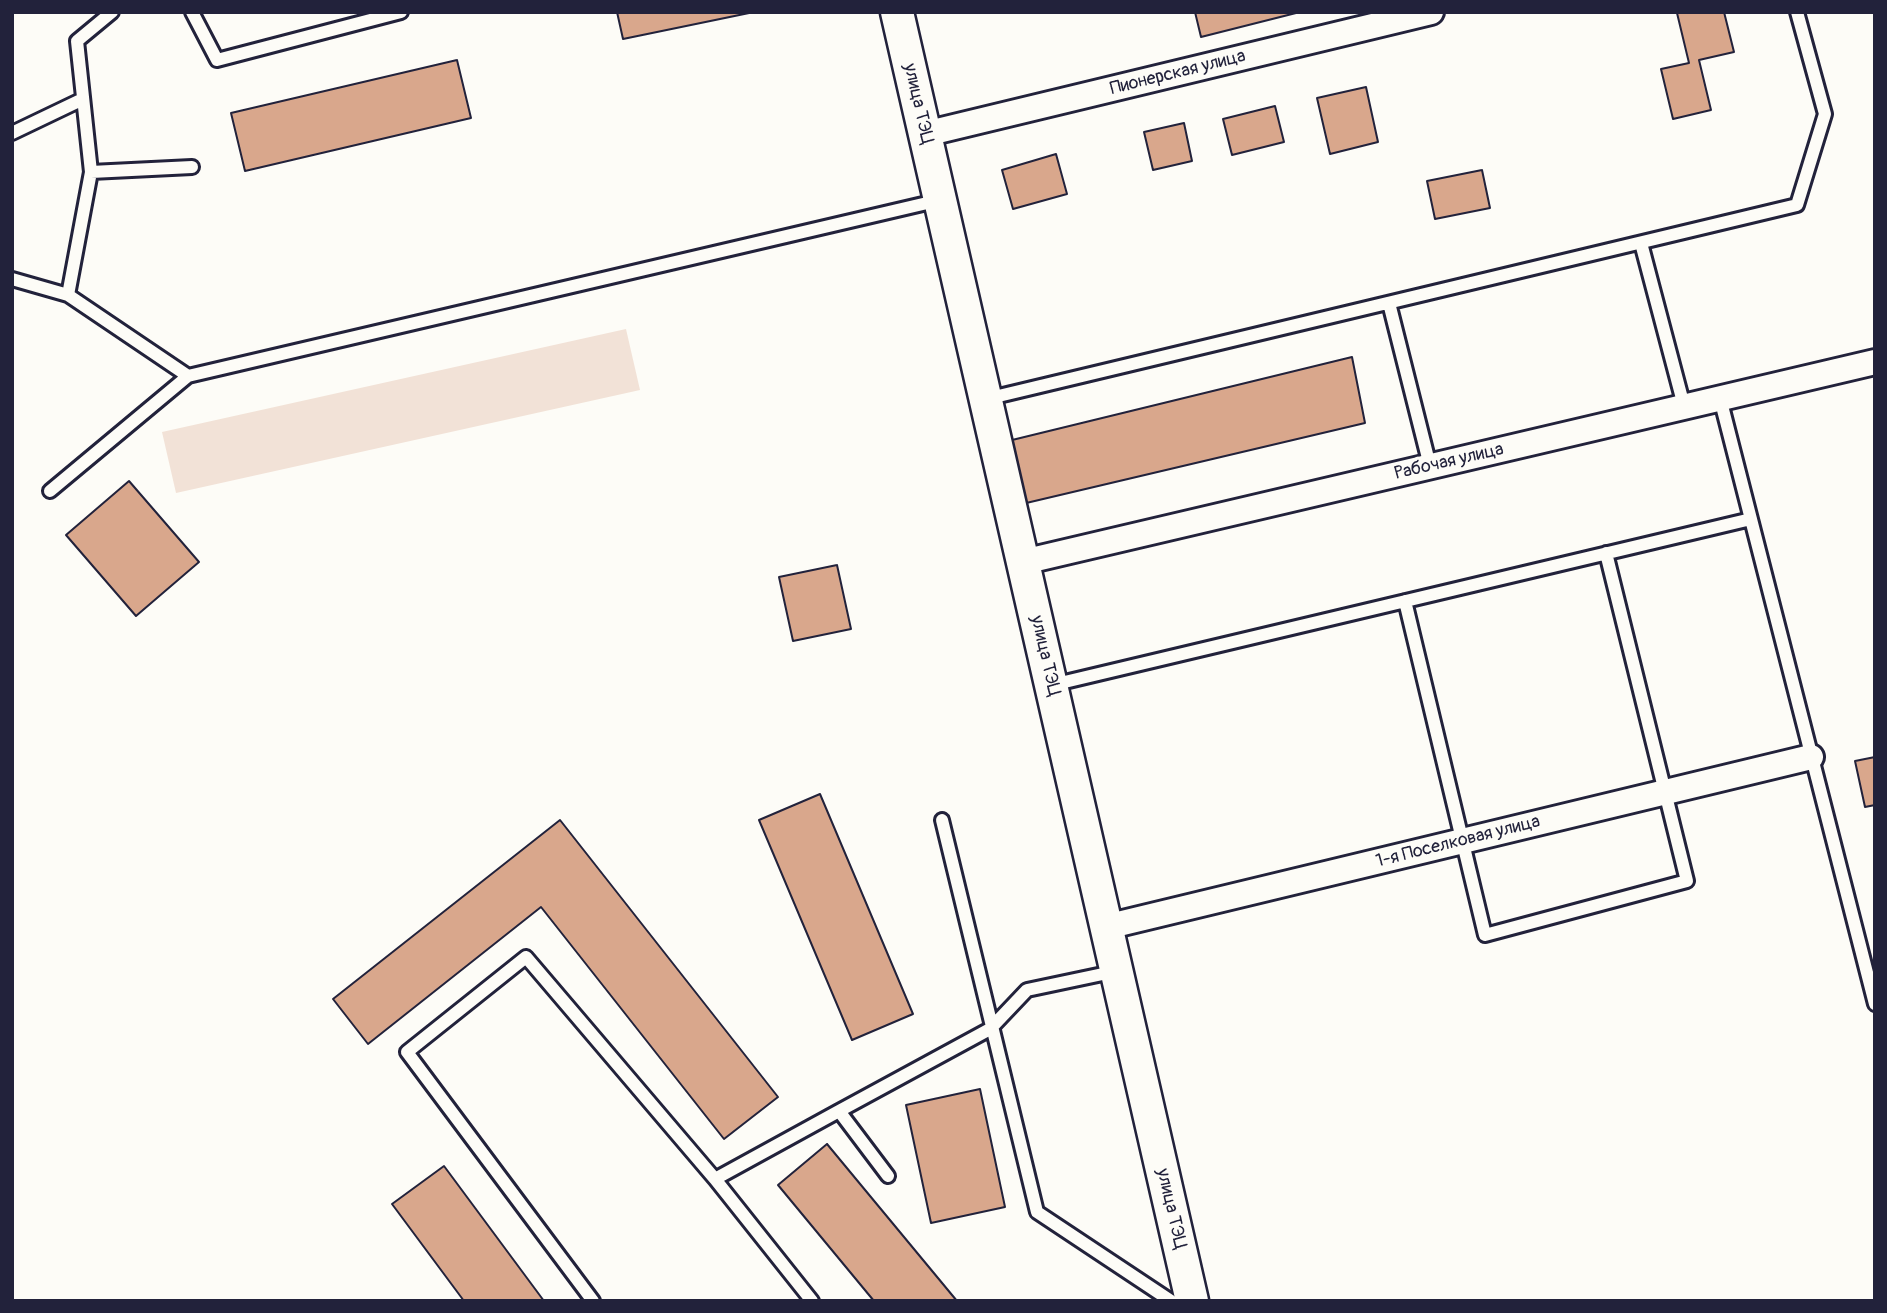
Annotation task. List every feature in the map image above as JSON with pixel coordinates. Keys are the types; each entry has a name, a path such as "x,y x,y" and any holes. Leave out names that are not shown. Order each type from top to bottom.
{"street":[{"name":"улица ТЭЦ","path":"897,12 1192,1301"},
{"name":"Пионерская улица","path":"925,134 1400,16 1431,12"},
{"name":"Рабочая улица","path":"1023,562 1875,362"},
{"name":"1-я Поселковая улица","path":"1106,927 1811,757"}],"lane":[{"path":"68,295 91,172 78,41 111,12"},
{"path":"192,12 217,60 401,12"},
{"path":"986,399 1797,205 1825,114 1797,12"},
{"path":"12,133 83,99"},
{"path":"91,172 192,167"},
{"path":"50,491 188,376 940,200"},
{"path":"1641,243 1684,407"},
{"path":"12,279 68,295 188,376"},
{"path":"1389,303 1430,466"},
{"path":"1720,398 1875,1004"},
{"path":"1051,685 1751,519"},
{"path":"1405,601 1485,935 1687,881 1606,553"},
{"path":"942,820 990,1030 1037,1212 1171,1301"},
{"path":"593,1301 407,1052 526,957 715,1179 812,1301"},
{"path":"715,1179 990,1030 1027,990 1117,971"},
{"path":"839,1111 888,1176"}],"shaded area":[{"path":"626,329 640,390 176,493 162,432"}],"building":[{"path":"617,12 754,12 623,39"},
{"path":"1195,12 1300,12 1201,37"},
{"path":"1724,12 1734,52 1699,60 1711,110 1673,119 1661,69 1689,63 1677,13"},
{"path":"457,60 471,118 245,171 231,113"},
{"path":"1366,87 1378,142 1330,154 1317,98"},
{"path":"1275,106 1284,142 1232,155 1223,119"},
{"path":"1184,123 1192,161 1153,170 1144,132"},
{"path":"1056,154 1067,194 1013,209 1002,170"},
{"path":"1482,170 1490,208 1435,219 1427,181"},
{"path":"1352,357 1365,423 1022,504 1008,441"},
{"path":"129,481 199,562 136,616 66,535"},
{"path":"837,565 851,629 793,641 779,577"},
{"path":"1875,757 1875,805 1865,807 1855,761"},
{"path":"820,794 913,1014 852,1040 759,820"},
{"path":"560,820 778,1097 724,1139 541,907 368,1044 333,999"},
{"path":"980,1089 1005,1207 931,1223 906,1105"},
{"path":"827,1144 957,1301 874,1301 778,1185"},
{"path":"444,1166 544,1301 464,1301 392,1204"}]}
